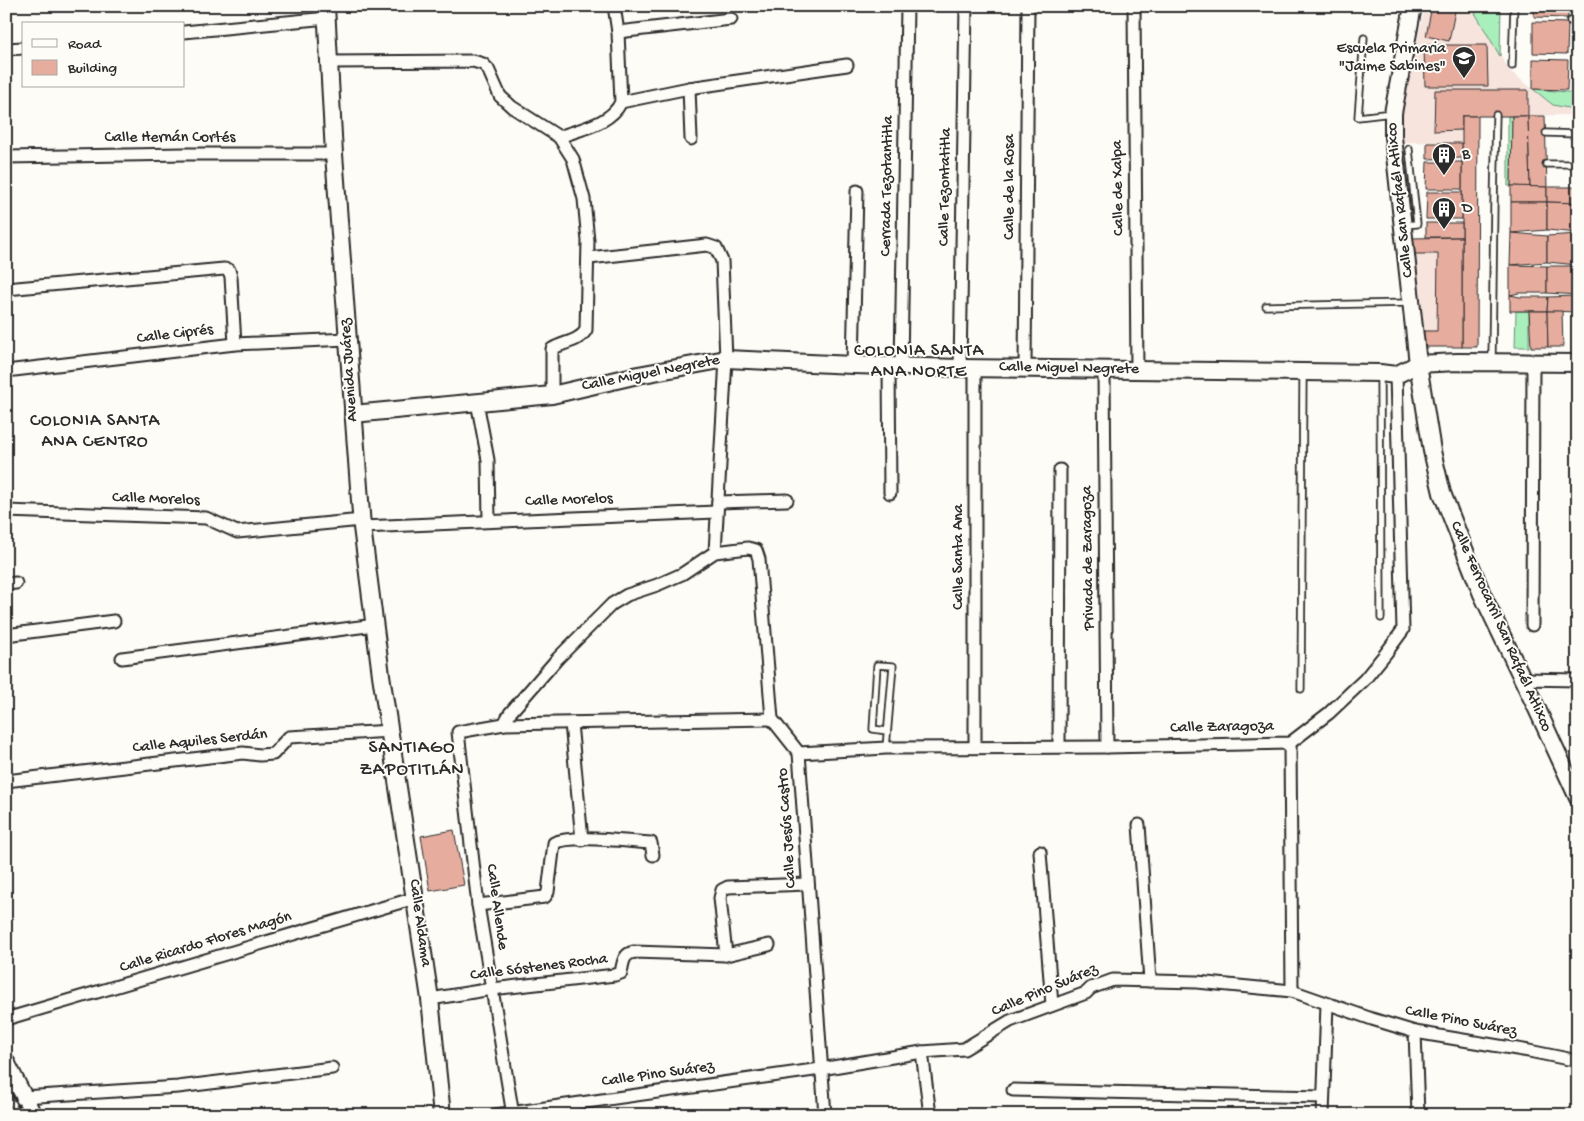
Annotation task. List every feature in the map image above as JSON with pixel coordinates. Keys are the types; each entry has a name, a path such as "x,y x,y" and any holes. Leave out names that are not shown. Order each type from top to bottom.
{"street":[{"path":"560,137 608,118 617,110 621,102 618,32 614,6"},
{"name":"Cerrada Tezotantitla","path":"890,493 907,6"},
{"name":"Calle Tezontatitla","path":"966,6 967,368"},
{"name":"Calle de la Rosa","path":"1025,369 1028,6"},
{"name":"Calle de Xalpa","path":"1134,6 1137,370"},
{"name":"Calle San Rafaél Atlixco","path":"1413,6 1393,113 1393,137 1418,364"},
{"path":"185,32 326,12"},
{"name":"Avenida Juárez","path":"326,12 334,154 362,524 391,731"},
{"path":"618,32 731,19"},
{"path":"6,49 22,48"},
{"path":"329,62 473,61 488,68 500,96 512,107 560,137 572,159 584,199 588,258 586,330 583,335 576,339 552,349 552,395"},
{"path":"621,102 689,88 847,65"},
{"path":"689,88 691,139"},
{"name":"Calle Hernán Cortés","path":"6,157 334,154"},
{"path":"853,365 857,191"},
{"path":"588,258 707,245 716,248 722,261 726,359 715,552"},
{"path":"6,289 229,270 235,344"},
{"name":"Calle Ciprés","path":"6,371 235,344 348,339"},
{"name":"Calle Miguel Negrete","path":"353,414 552,395 638,374 726,359 967,368 1388,374 1418,364 1492,362 1533,364 1578,363"},
{"name":"Calle Ferrocarril San Rafaél Atlixco","path":"1418,364 1432,452 1442,493 1482,594 1574,781 1578,798"},
{"path":"1532,626 1533,364"},
{"name":"Calle Santa Ana","path":"967,368 975,747"},
{"name":"Privada de Zaragoza","path":"1104,370 1107,747"},
{"name":"Calle Zaragoza","path":"799,753 886,748 1107,747 1290,743 1329,713 1364,679 1386,654 1403,630 1388,374"},
{"path":"476,402 488,460 490,521"},
{"path":"1059,746 1060,470"},
{"name":"Calle Morelos","path":"6,511 206,518 237,532 362,524 490,521 717,507 788,500"},
{"path":"748,548 756,550 759,559 772,719 504,724 510,713 558,658 612,604 627,595 682,574 715,552 748,548"},
{"path":"6,635 114,621"},
{"path":"122,658 375,625"},
{"path":"1523,679 1578,680"},
{"name":"Calle Jesús Castro","path":"772,719 799,753 825,1115"},
{"path":"571,723 582,840"},
{"name":"Calle Allende","path":"504,724 458,732 478,905 513,1114"},
{"name":"Calle Aquiles Serdán","path":"6,781 243,753 260,756 273,754 289,736 391,731"},
{"name":"Calle Aldama","path":"391,731 430,999 442,1115"},
{"path":"1290,743 1292,991"},
{"path":"1139,825 1150,981"},
{"path":"478,905 545,897 548,892 554,843 559,841 651,843 653,855"},
{"path":"1040,852 1052,1005"},
{"path":"769,945 726,955 720,898 722,890 728,888 808,884"},
{"name":"Calle Ricardo Flores Magón","path":"6,1019 415,898"},
{"name":"Calle Sóstenes Rocha","path":"430,999 492,989 616,975 621,973 625,957 628,953 634,952 726,955"},
{"name":"Calle Pino Suárez","path":"495,1115 513,1114 821,1069 922,1052 964,1049 1010,1021 1086,993 1091,988 1113,980 1197,982 1292,991 1372,1020 1414,1032 1578,1061"},
{"path":"1323,1115 1327,1004"},
{"path":"1414,1032 1418,1115"},
{"path":"922,1052 930,1115"},
{"path":"6,1062 33,1115"},
{"path":"23,1096 178,1087 332,1068"},
{"path":"1013,1090 1323,1097"}],"lane":[{"path":"1512,66 1514,6"},
{"path":"1570,21 1578,21"},
{"path":"1364,38 1358,117 1393,113"},
{"path":"1492,362 1496,116"},
{"path":"1546,133 1578,134"},
{"path":"1403,225 1417,224 1409,149"},
{"path":"1546,164 1578,164"},
{"path":"1266,306 1412,303"},
{"path":"1301,689 1303,372"},
{"path":"1381,618 1388,374"},
{"path":"886,748 894,666 877,665 872,729 887,730"}],"shaded area":[{"name":"Escuela Primaria \"Jaime Sabines\"","path":"1425,6 1471,6 1510,71 1553,105 1578,111 1578,115 1462,116 1462,143 1404,142 1401,115"},
{"path":"1462,237 1462,347 1424,347 1413,238"}],"green space":[{"path":"1471,6 1501,6 1500,56"},
{"path":"1533,89 1578,93 1578,110 1553,105"},
{"path":"1508,116 1512,116 1511,186 1508,186"},
{"path":"1516,311 1529,311 1529,347 1515,347"}],"building":[{"path":"1432,6 1456,6 1449,41 1426,36"},
{"path":"1534,6 1568,6 1568,18 1534,17"},
{"path":"1533,22 1568,23 1567,54 1533,53"},
{"path":"1572,38 1578,38 1578,54 1572,53"},
{"path":"1424,45 1487,45 1488,86 1425,86"},
{"path":"1533,59 1568,60 1567,90 1533,89"},
{"path":"1573,60 1578,60 1578,90 1572,90"},
{"path":"1435,90 1528,90 1528,116 1462,116 1462,130 1434,131"},
{"path":"1462,116 1478,116 1477,347 1462,347"},
{"path":"1512,116 1528,116 1530,187 1511,186"},
{"path":"1528,116 1545,116 1547,187 1530,187"},
{"path":"1427,143 1462,143 1462,158 1427,159"},
{"name":"B","path":"1427,162 1462,162 1462,189 1426,189"},
{"path":"1511,186 1547,187 1547,202 1511,202"},
{"path":"1547,187 1578,187 1578,203 1547,202"},
{"path":"1427,192 1462,192 1462,219 1426,219"},
{"path":"1511,202 1547,202 1547,230 1511,233"},
{"path":"1547,202 1578,203 1578,233 1547,230"},
{"name":"D","path":"1426,223 1462,223 1462,237 1426,237"},
{"path":"1511,233 1547,236 1547,262 1510,265"},
{"path":"1578,234 1578,265 1547,262 1547,236"},
{"path":"1462,237 1462,347 1424,347 1422,331 1437,331 1438,254 1414,254 1413,238"},
{"path":"1510,265 1547,266 1547,293 1519,293 1510,295"},
{"path":"1547,266 1578,266 1578,295 1547,293"},
{"path":"1510,295 1548,297 1547,311 1510,311"},
{"path":"1578,296 1578,312 1547,311 1548,297"},
{"path":"1529,311 1547,311 1548,347 1531,347"},
{"path":"1547,311 1562,311 1563,347 1548,347"},
{"path":"454,830 464,885 430,891 421,836"}],"railway":[{"path":"6,1083 23,1115"},
{"path":"6,1102 13,1115"}],"place":[{"name":"Escuela Primaria \"Jaime Sabines\"","path":"1464,79"},
{"name":"B","path":"1444,176"},
{"name":"D","path":"1444,230"}],"district":[{"name":"COLONIA SANTA ANA NORTE","path":"919,361"},
{"name":"COLONIA SANTA ANA CENTRO","path":"95,431"},
{"name":"SANTIAGO ZAPOTITLÁN","path":"412,759"}]}
